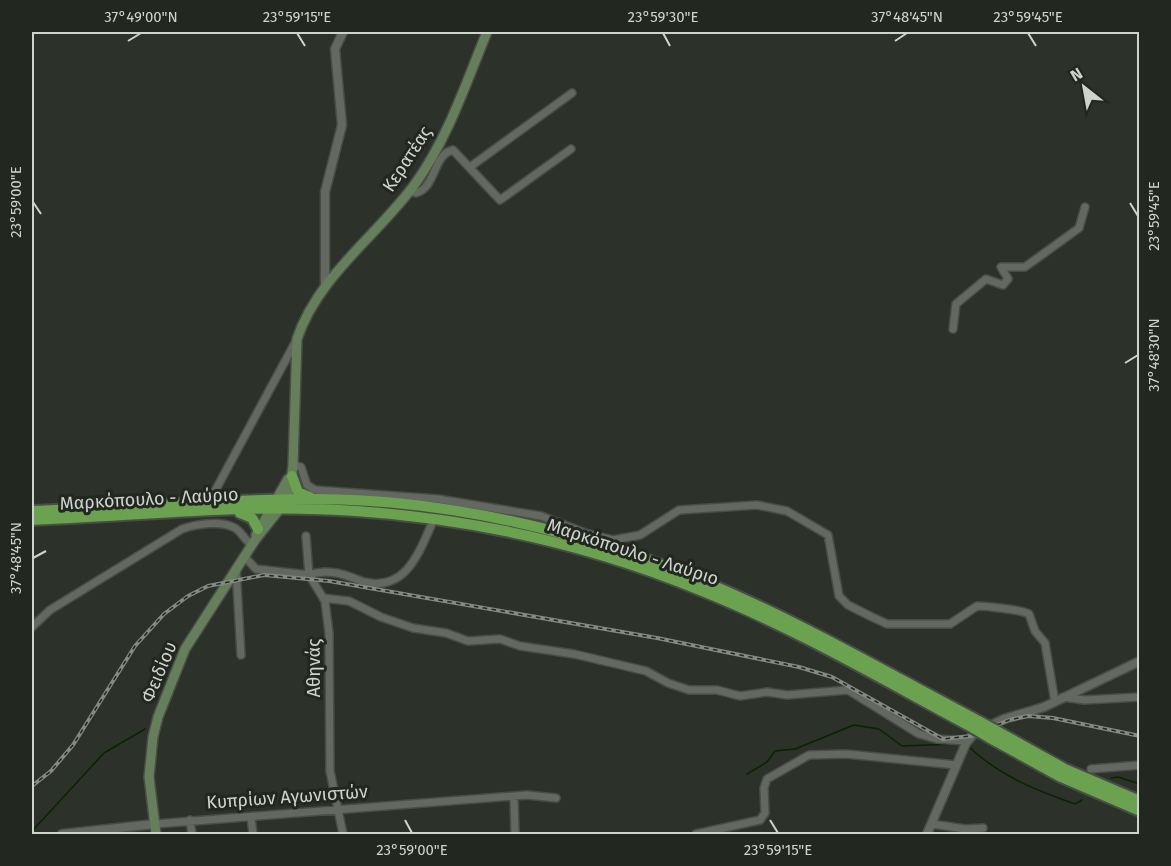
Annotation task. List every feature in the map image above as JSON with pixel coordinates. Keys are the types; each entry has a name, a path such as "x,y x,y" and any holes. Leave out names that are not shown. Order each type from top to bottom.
{"highway":[{"path":"293,471 295,488 301,494 319,499"},
{"name":"Μαρκόπουλο - Λαύριο","path":"32,520 231,511 319,499 469,514 540,528 608,547 745,599 970,730"},
{"name":"Μαρκόπουλο - Λαύριο","path":"32,511 277,505 434,519 568,545 700,590 828,650 970,730 991,731 1065,768 1140,801"},
{"path":"231,511 248,515 255,538"},
{"name":"Μαρκόπουλο - Λαύριο","path":"991,731 1061,777 1140,811"}],"main road":[{"name":"Κερατέας","path":"297,339 310,308 325,286 409,191 441,138 487,32"},
{"path":"255,538 277,505 293,471 297,339"},
{"name":"Φειδίου","path":"155,829 149,777 153,737 158,717 185,649 255,538"}],"street":[{"path":"325,286 325,192 342,126 334,60 335,50 343,32"},
{"path":"470,167 572,93"},
{"path":"409,191 416,193 423,190 444,155 450,150 456,151 500,200 571,149"},
{"path":"953,329 956,304 986,279 1004,285 1008,279 1001,267 1025,267 1078,228 1085,207"},
{"path":"215,491 297,339"},
{"path":"293,471 301,467 307,485 315,489 438,499 542,516 585,533 613,540 640,535 673,512 686,508 747,504 778,508 828,536 839,596 848,605 887,624 950,624 977,606 1017,610 1029,614 1035,631 1045,643 1059,700"},
{"path":"244,556 256,569 309,575 326,572 371,582 395,579 419,556 434,519"},
{"path":"32,627 60,604 182,529 194,525 230,526 237,529 245,541 255,538"},
{"path":"306,536 309,575"},
{"path":"236,568 240,655"},
{"name":"Αθηνάς","path":"309,575 323,598 329,633 330,771 343,834"},
{"path":"323,598 349,601 396,623 446,633 468,641 500,639 520,646 574,654 646,671 668,683 689,690 717,690 740,696 767,692 787,695 848,690 919,734 937,739 970,730"},
{"path":"991,731 1140,661"},
{"path":"1059,700 1140,697"},
{"path":"927,834 970,730"},
{"path":"696,834 762,819 765,813 764,788 767,779 808,755 846,754 956,765"},
{"path":"1091,769 1140,765"},
{"name":"Κυπρίων Αγωνιστών","path":"62,834 155,829 190,820 527,795 556,798"},
{"path":"514,797 515,834"},
{"path":"251,817 253,834"},
{"path":"190,820 192,834"},
{"path":"932,824 965,829 983,828"}],"waterway":[{"path":"747,774 767,762 775,751 795,749 854,725 879,729 902,746 957,744"},
{"path":"34,829 104,753 145,729"},
{"path":"969,747 993,766 1032,787 1075,804 1082,800"},
{"path":"1111,778 1118,777 1140,784"}],"railway":[{"path":"32,786 51,771 73,745 135,646 164,614 188,596 208,586 264,575 329,581 657,638 799,667 832,677 943,739 971,736 1009,720 1028,716 1053,718 1140,736"}]}
